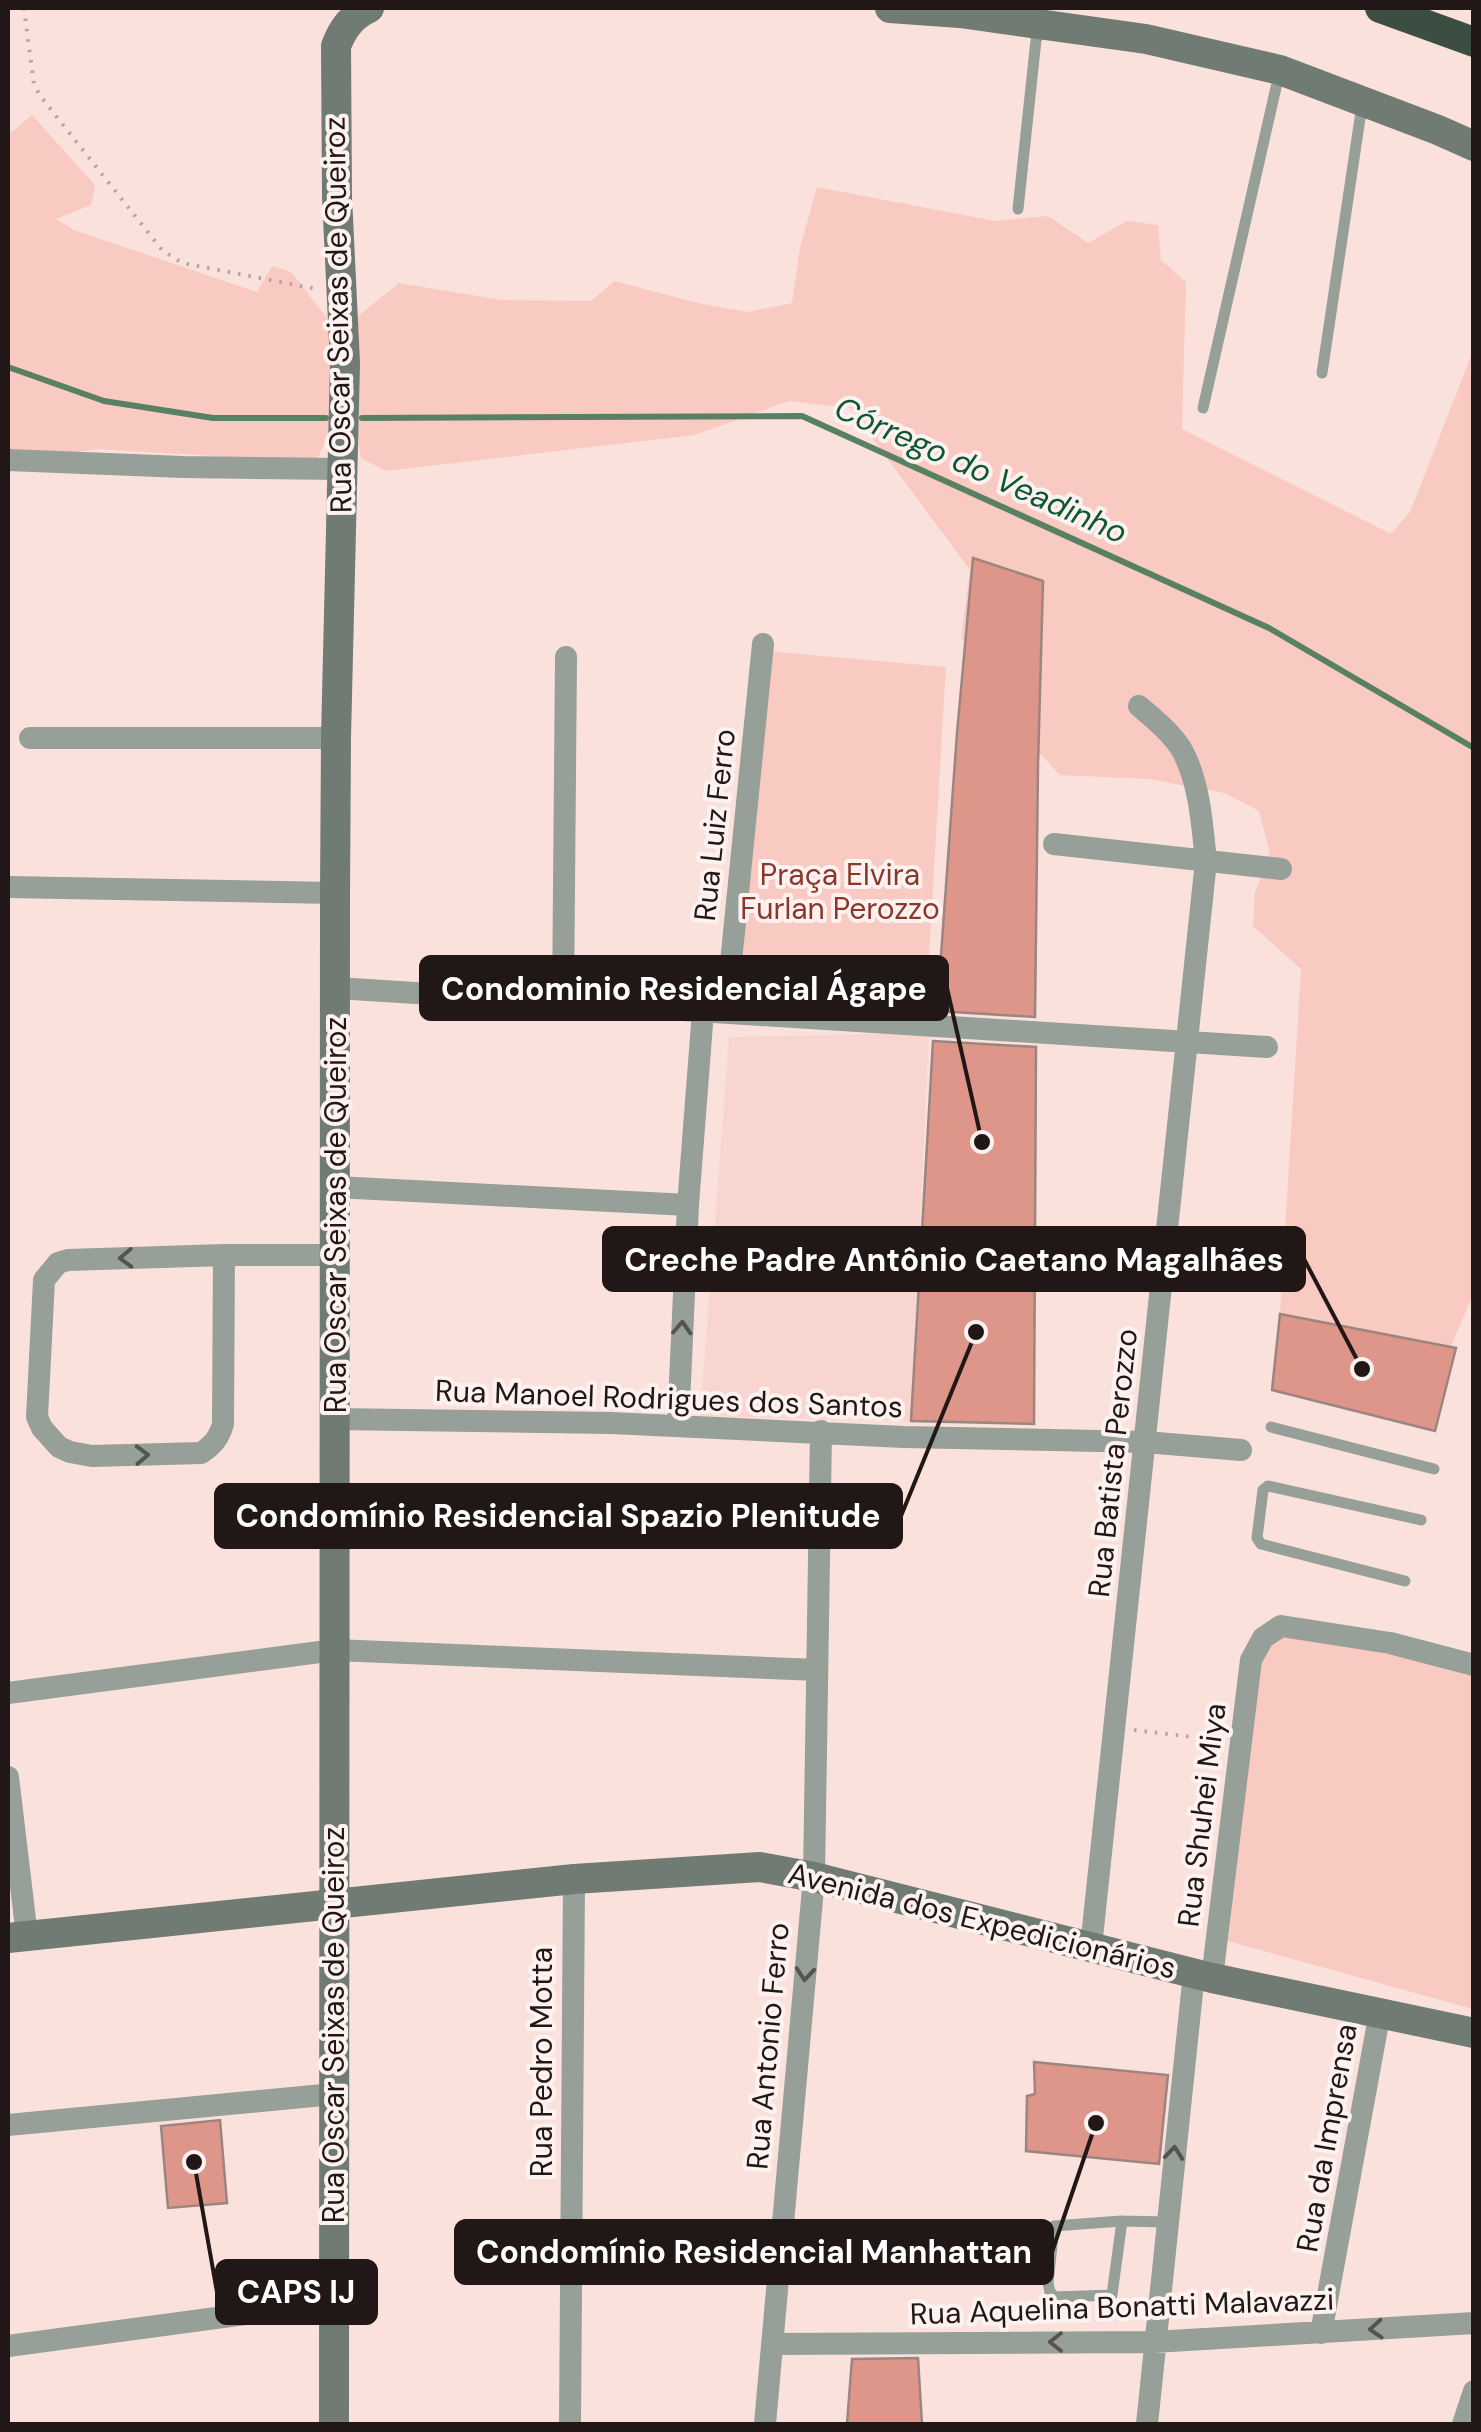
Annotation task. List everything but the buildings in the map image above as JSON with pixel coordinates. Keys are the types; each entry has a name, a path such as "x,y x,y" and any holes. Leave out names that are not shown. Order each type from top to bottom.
{"highway":[{"path":"1380,8 1474,42"}],"street":[{"path":"890,8 960,13 1146,40 1280,70 1474,146"},
{"name":"Rua Oscar Seixas de Queiroz","path":"334,2424 336,738 345,338 336,197 336,46 343,28 364,10"},
{"path":"8,460 342,469"},
{"name":"Rua Luiz Ferro","path":"678,1426 688,1206 763,644"},
{"path":"564,1003 566,657"},
{"name":"Rua Batista Perozzo","path":"1092,1947 1206,862 1199,802 1182,751 1139,706"},
{"path":"30,738 336,738"},
{"path":"1054,844 1281,868"},
{"path":"8,886 336,893"},
{"path":"336,988 1266,1047"},
{"path":"336,1187 688,1206"},
{"path":"224,1255 223,1424 210,1447 201,1452 92,1456 70,1452 49,1438 37,1417 44,1280 58,1263 224,1255 336,1255"},
{"name":"Rua Manoel Rodrigues dos Santos","path":"335,1419 1146,1442 1241,1450"},
{"name":"Rua Antonio Ferro","path":"765,2424 814,1877 821,1432"},
{"name":"Rua Shuhei Miya","path":"1146,2424 1166,2222 1251,1660 1263,1638 1281,1626 1390,1643 1474,1665"},
{"path":"8,1693 335,1650 818,1670"},
{"path":"8,1778 17,1937"},
{"name":"Avenida dos Expedicionários","path":"17,1937 574,1879 760,1867 814,1877 1203,1975 1474,2033"},
{"name":"Rua Pedro Motta","path":"570,2424 574,1879"},
{"name":"Rua da Imprensa","path":"1322,2333 1380,2012"},
{"path":"8,2125 334,2094"},
{"path":"8,2346 334,2302"},
{"name":"Rua Aquelina Bonatti Malavazzi","path":"772,2344 1154,2342 1474,2323"},
{"path":"1463,2424 1474,2392"}],"lane":[{"path":"1018,209 1036,40 1044,25"},
{"path":"1203,408 1280,70"},
{"path":"1322,373 1363,102"},
{"path":"1271,1427 1434,1469"},
{"path":"1405,1582 1261,1544 1256,1538 1264,1490 1268,1486 1421,1520"},
{"path":"1122,2220 1112,2296 1055,2297 1048,2283 1054,2226 1122,2220 1166,2222"}],"path":[{"path":"24,8 34,85 162,250 182,263 341,292"},
{"path":"1115,1728 1241,1742"}],"shaded area":[{"path":"929,1033 911,1421 700,1416 729,1037"}],"green space":[{"path":"32,115 95,185 91,205 56,219 74,230 257,292 272,266 291,272 338,332 399,283 502,300 591,301 614,281 747,312 792,303 800,248 817,187 995,221 1048,216 1088,243 1127,221 1158,225 1161,260 1186,282 1182,429 1391,534 1410,512 1473,351 1474,1292 1437,1379 1277,1362 1301,969 1253,926 1255,892 1270,854 1259,811 1224,793 1149,779 1060,775 1016,728 999,659 961,639 970,570 850,408 789,401 695,435 386,471 361,458 351,405 329,434 316,462 96,449 8,464 8,130 12,132"},
{"name":"Praça Elvira Furlan Perozzo","path":"766,651 946,667 926,1004 765,999 747,983 742,972"},
{"path":"1285,1631 1473,1673 1473,2009 1228,1941 1258,1666 1268,1644"}],"waterway":[{"name":"Córrego do Veadinho","path":"8,367 104,401 213,418 326,418"},
{"name":"Córrego do Veadinho","path":"362,418 802,416 1269,628 1474,748"}],"place":[{"name":"Condominio Residencial Ágape","path":"982,1142"},
{"name":"Condomínio Residencial Spazio Plenitude","path":"976,1332"},
{"name":"Creche Padre Antônio Caetano Magalhães","path":"1362,1369"},
{"name":"Condomínio Residencial Manhattan","path":"1096,2123"},
{"name":"CAPS IJ","path":"194,2162"}]}
